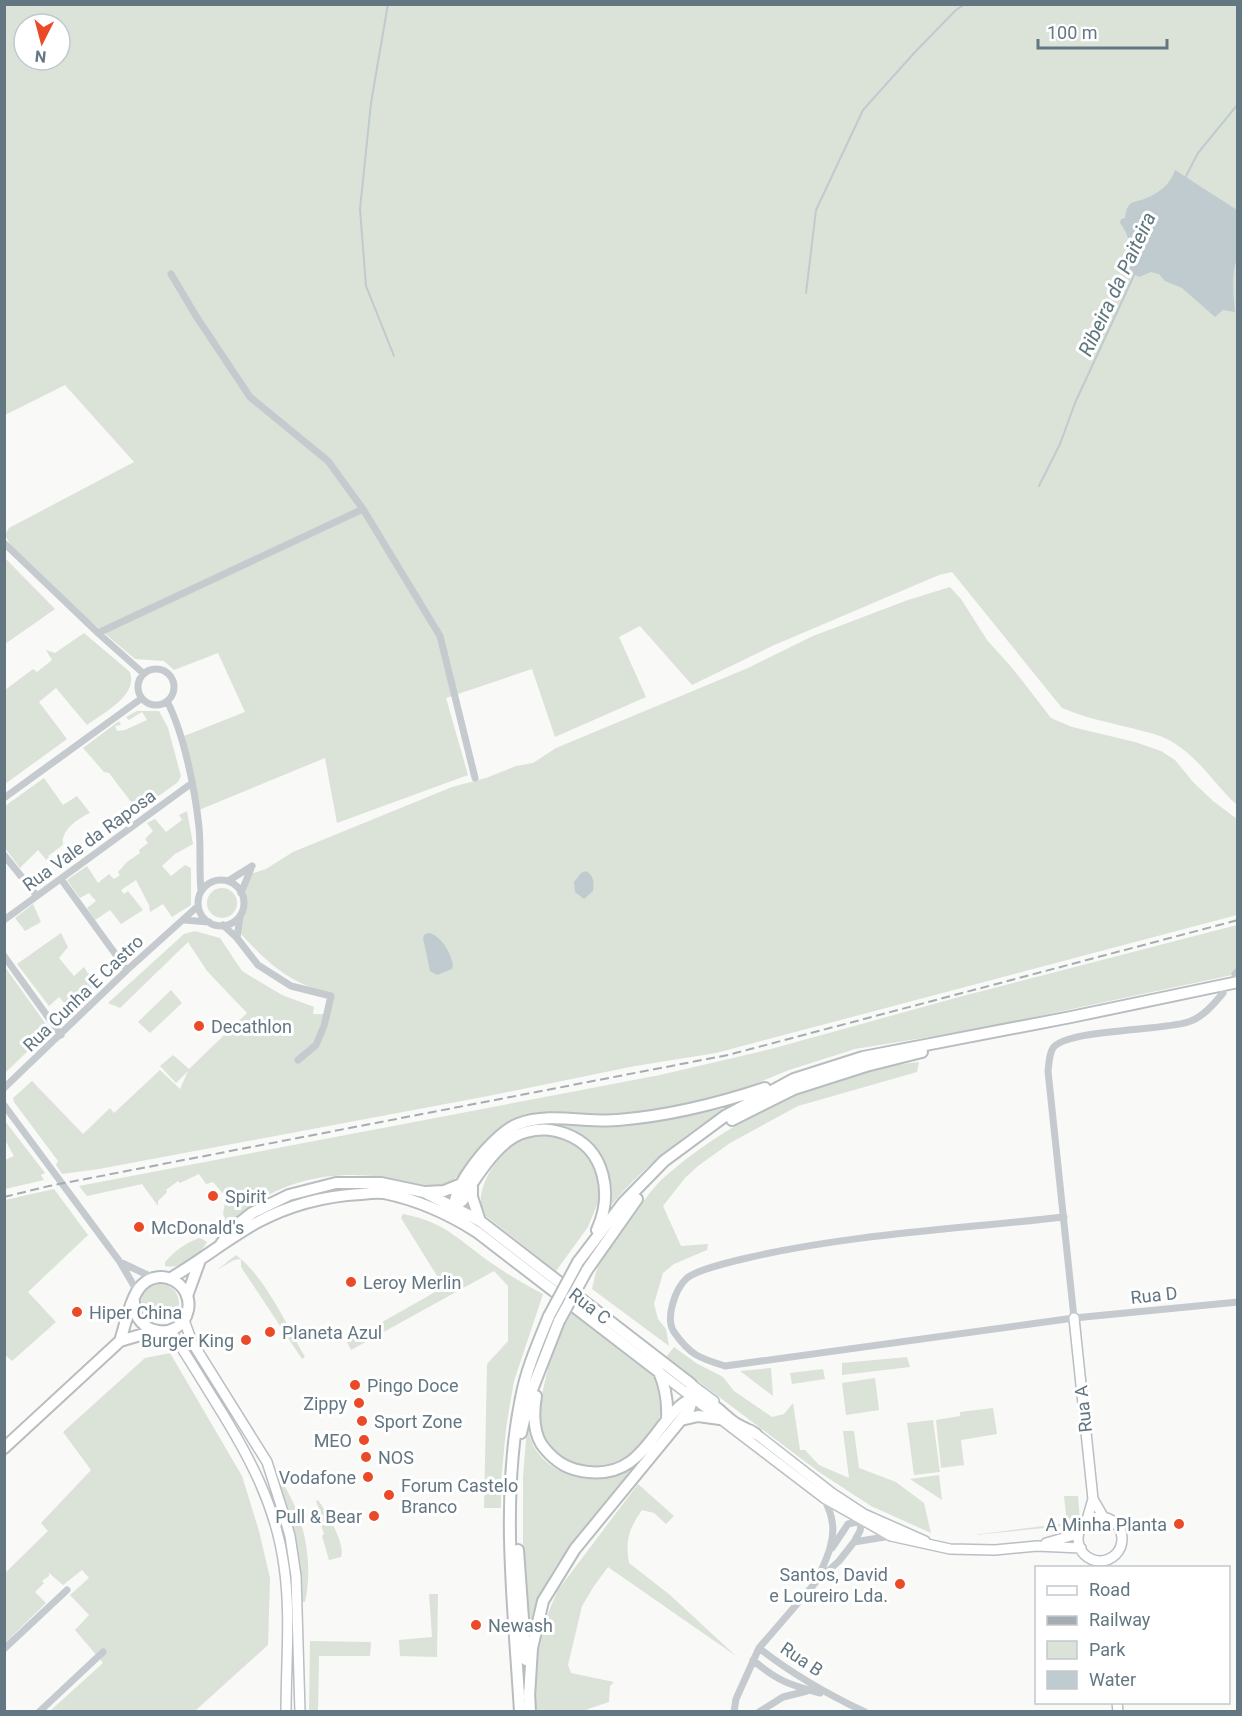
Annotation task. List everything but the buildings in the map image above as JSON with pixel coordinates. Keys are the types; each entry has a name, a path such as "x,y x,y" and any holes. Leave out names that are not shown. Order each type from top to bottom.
{"main road":[{"path":"520,1712 509,1510 513,1441 524,1386 533,1355 554,1319 630,1206 669,1166 729,1121 794,1089 866,1066 1237,976"},
{"path":"424,1192 444,1191 467,1184 492,1143 518,1124 551,1119 616,1120 669,1115 727,1101 863,1057 1071,1017"},
{"path":"756,1434 736,1423 706,1401 693,1398 681,1404 643,1452 622,1467 601,1473 575,1471 555,1461 541,1445 534,1425 535,1400 554,1319 578,1262 623,1203 664,1161 725,1116 794,1078"},
{"path":"457,1219 453,1206 454,1197 499,1149 523,1132 552,1129 581,1141 600,1163 604,1181 603,1214 588,1248"},
{"name":"Rua C","path":"221,1244 233,1228 246,1218 289,1195 336,1183 381,1183 424,1192 480,1221 691,1384"},
{"path":"467,1184 480,1221"},
{"path":"381,1193 416,1197 436,1204 453,1206"},
{"name":"Rua C","path":"171,1278 221,1244 292,1205 338,1195 381,1193 416,1201 457,1219 658,1372"},
{"path":"187,1296 200,1260"},
{"path":"4,1448 120,1341 154,1331 170,1330 184,1320 188,1307 187,1296 182,1287 171,1278 154,1278 144,1283 135,1296 120,1341"},
{"path":"135,1296 135,1312 140,1321 154,1331"},
{"path":"530,1712 515,1511 520,1440 530,1395 544,1357"},
{"path":"658,1372 665,1385 667,1419"},
{"path":"529,1697 532,1648 543,1601 575,1549 689,1410 693,1398 691,1384"},
{"path":"681,1420 698,1416 720,1419"}],"street":[{"path":"171,274 250,397 328,461 363,509 440,636 475,778"},
{"path":"98,633 363,509"},
{"path":"4,543 144,674"},
{"path":"160,669 170,675 174,686 171,697 167,701 157,705 142,698 139,688 144,674 160,669"},
{"path":"4,798 142,698"},
{"path":"167,701 182,743 192,783 199,828 201,891 198,906 200,913 209,922"},
{"name":"Rua Vale da Raposa","path":"4,920 192,783"},
{"path":"4,855 37,896"},
{"path":"201,891 211,882 228,881 252,866 241,893 243,908 237,938"},
{"path":"199,873 211,882"},
{"path":"61,879 127,970"},
{"path":"228,881 234,884 241,893"},
{"name":"Rua Cunha E Castro","path":"4,1088 127,970 198,906"},
{"path":"223,925 240,915"},
{"path":"184,920 223,925 237,938 258,965 291,986 331,996 324,1026 316,1045 298,1060"},
{"path":"4,956 61,1035"},
{"path":"1074,1318 1048,1071 1053,1048 1061,1042 1078,1036 1169,1027 1190,1022 1211,1008 1223,993"},
{"path":"4,1105 120,1262 135,1296"},
{"name":"Rua D","path":"1064,1217 799,1246 723,1263 687,1278 672,1302 670,1326 681,1342 699,1358 725,1366 1074,1318 1238,1302"},
{"path":"120,1262 154,1278"},
{"name":"Rua A","path":"1074,1318 1094,1499 1104,1518"},
{"path":"184,1320 192,1342 267,1462 283,1512 290,1536 296,1576 300,1712"},
{"path":"170,1330 244,1449 259,1477 273,1514 284,1565 286,1593 286,1712"},
{"name":"Rua C","path":"658,1372 824,1498 863,1517 938,1546"},
{"name":"Rua C","path":"691,1384 863,1517 891,1536 950,1549 995,1550 1038,1546 1081,1548"},
{"path":"824,1498 832,1521 830,1552"},
{"name":"Rua A","path":"1084,1525 1094,1499"},
{"path":"734,1712 736,1699 759,1648 816,1582 839,1561 860,1531 863,1517"},
{"path":"816,1582 830,1552 848,1524 863,1517"},
{"path":"1104,1518 1116,1524 1122,1537 1119,1551 1108,1563 1097,1561 1094,1563 1081,1548 1078,1537 1084,1525 1091,1520 1104,1518"},
{"name":"Rua C","path":"1038,1546 1074,1535 1084,1525"},
{"path":"854,1542 891,1536"},
{"path":"4,1649 67,1590"},
{"name":"Rua B","path":"759,1648 781,1666 828,1695 865,1712"},
{"path":"39,1712 103,1652"},
{"name":"Rua B","path":"753,1660 772,1676 786,1683 828,1695"},
{"name":"Rua B","path":"759,1712 783,1696 809,1690"}],"green space":[{"path":"5,5 1237,5 1237,805 1200,764 1170,741 1062,708 952,572 939,575 772,646 692,685 640,626 619,637 646,697 555,737 532,669 446,698 468,775 337,823 325,758 199,810 184,736 245,712 218,653 174,670 164,661 135,659 89,620 10,544 5,535 9,528 134,462 65,385 5,415"},
{"path":"5,558 55,609 4,644"},
{"path":"950,587 961,599 987,640 1051,718 1072,727 1135,742 1161,751 1175,760 1193,782 1237,819 1237,915 716,1053 635,1066 99,1169 62,1174 56,1165 58,1161 14,1102 13,1098 32,1081 83,1134 110,1108 114,1113 160,1070 180,1089 188,1071 176,1083 160,1066 173,1055 189,1069 247,1013 207,971 188,942 120,1008 108,1003 184,934 195,931 220,938 242,971 282,995 314,1007 313,1014 326,1014 331,996 285,974 240,933 240,915 246,907 245,881 250,874 266,869 293,852 452,787 486,778 516,766 533,763 556,748 748,668 813,636 908,600"},
{"path":"84,633 130,672 129,689 118,703 87,725 56,688 39,702 67,739 5,784 5,690 33,669 37,672 52,660 46,650 55,653"},
{"path":"137,711 159,711 168,728 181,776 178,782 138,811 109,773 104,772 83,748 119,721 121,725 115,726 117,731 125,730 147,720 142,712 129,720 126,717"},
{"path":"44,778 63,805 77,796 90,813 80,818 67,830 63,845 48,856 52,861 49,863 38,850 20,868 5,848 5,806"},
{"path":"187,811 193,844 175,854 162,866 171,876 185,865 191,868 191,905 172,917 163,904 150,912 149,905 136,880 121,890 124,894 128,891 143,910 121,924 110,910 95,920 87,908 96,901 89,893 80,898 67,880 87,866 98,883 109,874 114,879 120,875 118,872 127,862 140,853 139,850 148,843 145,839 153,831 147,823 155,819 166,832 182,820 179,815"},
{"path":"222,888 233,892 237,903 233,914 222,918 211,914 207,903 211,892"},
{"path":"33,904 41,922 25,931 15,918"},
{"path":"1237,925 1237,974 973,1030 855,1049 789,1070 721,1098 641,1115 519,1119 495,1133 458,1177 440,1185 417,1185 365,1175 317,1178 285,1187 271,1194 228,1225 223,1214 226,1197 213,1182 206,1184 199,1174 180,1183 178,1181 166,1190 167,1192 158,1201 158,1206 142,1184 87,1196 79,1186 660,1075 771,1049 959,997"},
{"path":"61,933 68,947 59,958 74,976 84,967 95,985 75,1006 67,1006 59,997 49,1006 17,964"},
{"path":"5,967 50,1030 4,1073"},
{"path":"171,990 182,1003 150,1033 138,1022"},
{"path":"919,1062 917,1072 798,1106 730,1143 685,1178 663,1206 681,1246 708,1244 707,1250 674,1264 663,1273 654,1304 658,1319 666,1329 669,1346 592,1289 601,1262 644,1200 661,1181 722,1134 785,1100 818,1087 885,1067"},
{"path":"726,1108 693,1130 647,1168 606,1212 608,1180 600,1154 578,1132 566,1127 551,1125 624,1125 674,1119"},
{"path":"5,1121 45,1173 41,1175 44,1180 5,1189 5,1160 14,1156 5,1140"},
{"path":"551,1134 578,1146 592,1162 599,1177 601,1195 588,1227 556,1271 486,1216 481,1203 483,1187 491,1169 509,1148 524,1139"},
{"path":"54,1189 88,1235 28,1292 56,1322 12,1361 5,1355 5,1200"},
{"path":"403,1214 444,1229 504,1272 543,1294 514,1381 506,1428 501,1508 484,1508 487,1364 508,1341 508,1286 494,1271 351,1350 347,1342 444,1287 401,1218"},
{"path":"200,1238 207,1242 195,1257 177,1266 165,1266 165,1262 176,1251"},
{"path":"236,1255 241,1259 234,1260 217,1270"},
{"path":"241,1259 257,1276 275,1302 305,1357 302,1359 241,1267"},
{"path":"160,1284 174,1289 179,1303 174,1317 160,1322 146,1317 141,1303 146,1289"},
{"path":"570,1311 653,1376 662,1400 658,1421 642,1446 617,1463 595,1469 573,1469 556,1461 535,1425 550,1359"},
{"path":"674,1347 696,1363 723,1377 734,1391 772,1417 784,1414 793,1403 800,1450 805,1450 819,1465 849,1478 843,1431 854,1431 859,1468 896,1482 924,1503 931,1533 871,1506 819,1472 666,1357"},
{"path":"170,1353 242,1476 259,1531 270,1578 268,1645 195,1711 50,1711 103,1663 75,1630 89,1615 70,1595 89,1578 82,1570 63,1585 49,1573 49,1576 42,1581 44,1583 35,1592 46,1603 5,1643 5,1573 48,1531 41,1523 91,1470 63,1432 145,1358"},
{"path":"907,1357 910,1367 842,1375 842,1363"},
{"path":"771,1368 773,1396 740,1371"},
{"path":"823,1369 825,1379 792,1384 790,1373"},
{"path":"875,1378 879,1410 846,1415 842,1383"},
{"path":"993,1408 997,1434 961,1440 964,1465 941,1468 936,1420 960,1416 960,1412"},
{"path":"933,1420 940,1472 914,1475 907,1423"},
{"path":"527,1427 535,1449 541,1457 558,1470 568,1474 600,1479 610,1477 639,1462 572,1544 553,1571 538,1601 529,1636 523,1552 523,1477"},
{"path":"939,1475 942,1500 910,1479"},
{"path":"279,1478 295,1506 305,1538 308,1570 305,1602 302,1602 297,1554 277,1479"},
{"path":"638,1484 674,1516 666,1524 654,1513 642,1510 629,1535 629,1563 670,1595 736,1656 608,1567 582,1606 568,1665 571,1673 614,1682 610,1686 609,1702 587,1711 535,1711 531,1665 545,1620 558,1590"},
{"path":"1064,1496 1078,1496 1080,1521 1077,1525 973,1535 1067,1523"},
{"path":"318,1500 338,1536 342,1551 341,1557 329,1560 317,1512 320,1512 316,1501"},
{"path":"429,1594 438,1594 437,1657 400,1656 399,1640 432,1637"},
{"path":"310,1641 371,1642 370,1656 319,1656 318,1711 309,1711"}],"water":[{"path":"1175,170 1237,210 1237,260 1233,278 1235,312 1223,310 1215,317 1182,288 1165,281 1159,274 1151,272 1139,277 1130,272 1129,242 1120,223 1121,219 1125,218 1130,204 1149,197 1163,188"},
{"path":"586,871 592,877 593,891 584,899 575,892 574,882 581,873"},
{"path":"430,933 439,938 445,946 453,965 452,969 437,975 430,971 423,938 425,934"}],"waterway":[{"path":"388,4 371,103 360,209 366,286 394,356"},
{"path":"806,293 816,210 863,110 915,52 956,10 965,4"},
{"name":"Ribeira da Paiteira","path":"1185,178 1198,153 1238,104"},
{"name":"Ribeira da Paiteira","path":"1039,486 1060,444 1075,403 1135,273"}],"railway":[{"path":"4,1197 49,1186 728,1055 1238,920"}],"place":[{"name":"Decathlon","path":"199,1026"},
{"name":"Spirit","path":"213,1196"},
{"name":"McDonald's","path":"139,1227"},
{"name":"Leroy Merlin","path":"351,1282"},
{"name":"Hiper China","path":"77,1312"},
{"name":"Planeta Azul","path":"270,1332"},
{"name":"Burger King","path":"246,1340"},
{"name":"Pingo Doce","path":"355,1385"},
{"name":"Zippy","path":"359,1403"},
{"name":"Sport Zone","path":"362,1421"},
{"name":"MEO","path":"364,1440"},
{"name":"NOS","path":"366,1457"},
{"name":"Vodafone","path":"368,1477"},
{"name":"Forum Castelo Branco","path":"389,1495"},
{"name":"Pull & Bear","path":"374,1516"},
{"name":"A Minha Planta","path":"1179,1524"},
{"name":"Santos, David e Loureiro Lda.","path":"900,1584"},
{"name":"Newash","path":"476,1625"}]}
